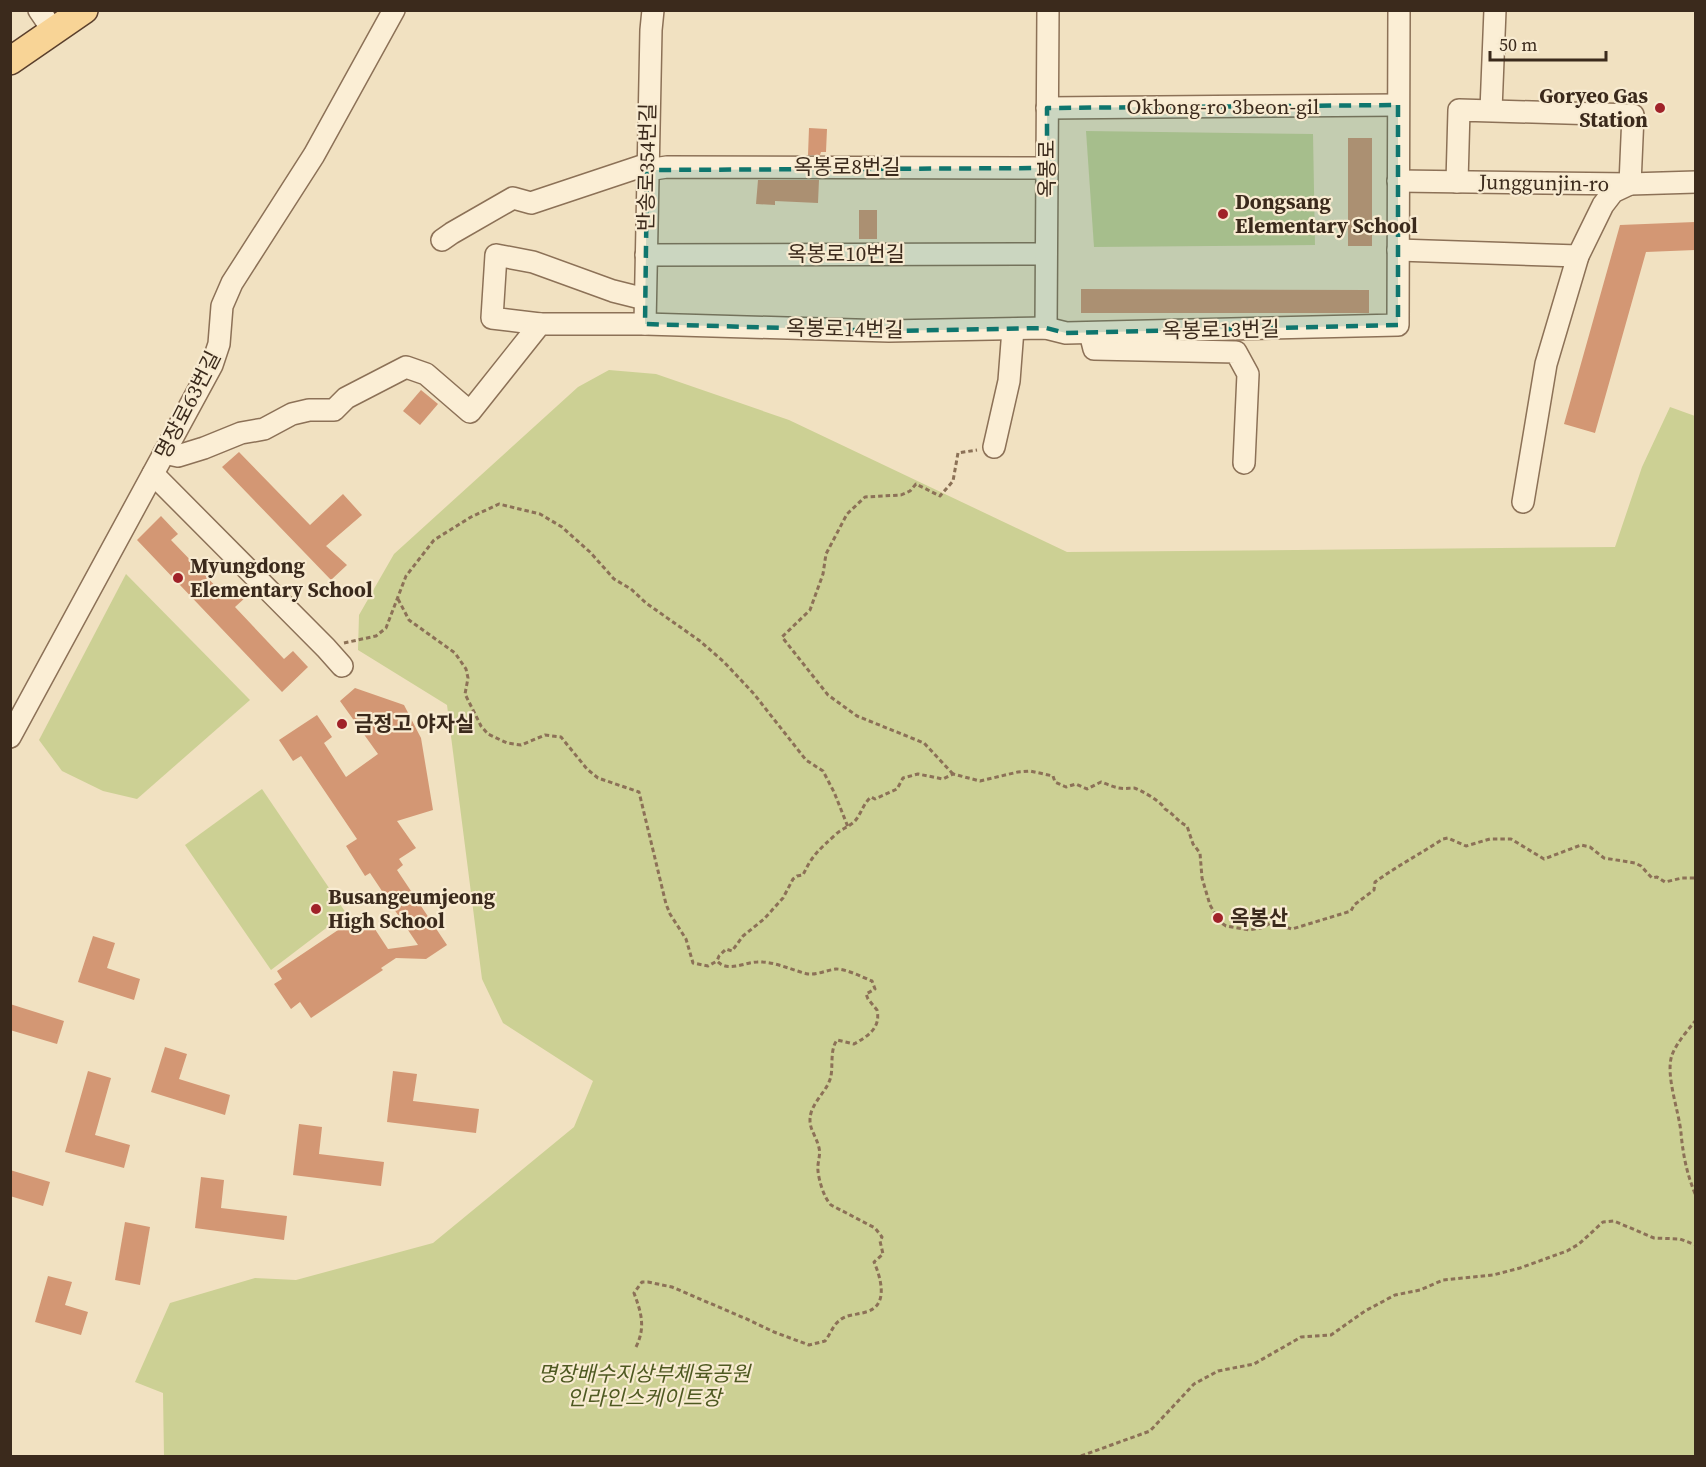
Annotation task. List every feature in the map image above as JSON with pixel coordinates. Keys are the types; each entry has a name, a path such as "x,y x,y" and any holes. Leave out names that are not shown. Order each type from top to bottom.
{"main road":[{"path":"10,61 46,21 84,10"}],"street":[{"name":"명장로63번길","path":"10,737 212,365 219,344 222,306 232,283 314,155 394,10"},
{"name":"반송로354번길","path":"645,324 646,170 653,10"},
{"name":"옥봉로","path":"1046,328 1048,10"},
{"path":"1399,10 1398,250 1578,256"},
{"path":"1491,111 1495,10"},
{"name":"Okbong-ro 3beon-gil","path":"1047,108 1398,105"},
{"name":"Junggunjin-ro","path":"1457,182 1459,110 1633,116 1630,184"},
{"name":"옥봉로8번길","path":"442,240 513,198 531,203 642,166 646,170 667,167 1047,168"},
{"name":"Junggunjin-ro","path":"1398,181 1630,184 1695,182"},
{"path":"1523,502 1546,364 1578,256 1603,205 1613,192 1630,184"},
{"name":"옥봉로13번길","path":"1046,328 1066,333 1090,333 1398,325 1398,250"},
{"name":"옥봉로10번길","path":"646,255 1046,254"},
{"name":"옥봉로14번길","path":"645,299 613,291 533,261 496,255 492,318 540,324 645,324 889,331 1046,328"},
{"path":"164,453 178,456 241,432 264,429 292,414 309,410 334,410 346,398 406,367 426,374 470,412 540,324"},
{"path":"994,447 1009,381 1013,329"},
{"path":"1090,333 1094,349 1236,352 1248,374 1244,463"},
{"path":"153,474 342,666"}],"path":[{"path":"994,447 958,453 953,481 940,496 916,484 910,491 901,495 865,497 847,514 837,531 826,554 823,574 810,610 782,637 828,695 857,716 924,742 953,774 980,781 1018,771 1030,771 1053,776 1055,782 1066,787 1076,784 1087,789 1101,782 1119,788 1137,788 1163,804 1165,809 1187,826 1193,844 1200,853 1202,878 1210,905 1220,922 1226,926 1244,927 1249,930 1271,923 1292,928 1301,927 1351,911 1354,905 1374,890 1375,882 1403,862 1448,838 1466,846 1490,838 1511,839 1544,859 1581,845 1590,847 1604,858 1635,863 1652,878 1657,877 1665,882 1695,878"},
{"path":"326,648 375,636 386,628 406,576 434,540 471,517 499,504 540,514 562,527 590,552 614,579 631,589 646,603 700,641 724,662 754,694 806,759 822,771 834,792 848,827"},
{"path":"398,599 409,620 455,653 466,669 468,678 465,694 481,726 488,734 507,743 520,745 545,735 561,737 587,769 598,778 639,792 670,914 686,939 693,963 708,966 717,961 726,949 732,951 737,947 743,936 764,919 783,898 787,888 797,876 803,874 812,856 832,840 834,835 856,819 871,797 875,799 887,795 897,789 903,778 918,774 943,779 953,774"},
{"path":"636,1347 640,1340 643,1320 634,1293 642,1282 672,1287 809,1345 825,1341 838,1321 847,1316 870,1312 880,1300 882,1292 879,1272 874,1262 883,1254 880,1241 882,1236 876,1228 827,1201 818,1170 820,1148 811,1132 810,1120 812,1110 831,1078 833,1045 837,1040 854,1044 869,1036 876,1026 877,1010 866,994 875,989 872,981 838,969 811,974 755,961 745,966 728,966 717,961"},
{"path":"1695,1020 1675,1050 1670,1070 1681,1132 1681,1145 1695,1196"},
{"path":"1082,1456 1150,1431 1194,1384 1218,1371 1254,1364 1301,1337 1331,1335 1365,1311 1395,1295 1420,1290 1443,1280 1493,1275 1567,1251 1580,1244 1603,1222 1614,1221 1654,1238 1680,1239 1695,1245"}],"highlighted area":[{"path":"1398,105 1398,325 1066,333 1046,328 889,331 645,324 647,170 1047,168 1047,108"}],"green space":[{"path":"1086,131 1313,134 1315,245 1094,247"},
{"name":"명장배수지상부체육공원 인라인스케이트장","path":"609,370 656,374 789,420 1067,552 1615,547 1642,467 1670,407 1695,416 1695,1456 164,1456 163,1393 135,1382 170,1303 255,1278 296,1280 433,1243 574,1127 593,1081 503,1023 482,979 447,705 358,650 359,615 394,554 578,387"},
{"path":"126,574 250,700 137,799 103,791 62,771 39,740"},
{"path":"262,789 346,913 271,970 185,845"}],"building":[{"path":"809,128 827,129 826,152 821,152 820,155 808,155"},
{"path":"1348,138 1372,138 1372,246 1348,246"},
{"path":"758,180 819,180 818,203 775,201 775,205 756,204"},
{"path":"859,210 877,210 877,239 859,239"},
{"path":"1695,222 1695,250 1646,252 1595,433 1564,424 1620,225"},
{"path":"1081,289 1369,290 1369,313 1081,313"},
{"path":"421,390 438,404 420,425 403,411"},
{"path":"239,452 310,525 343,494 362,515 326,546 347,565 331,580 222,467"},
{"path":"161,516 178,534 171,540 226,597 236,588 246,597 235,607 284,659 293,651 308,667 282,692 137,540"},
{"path":"355,688 404,705 421,738 433,810 397,821 416,848 399,859 403,865 397,870 447,945 426,959 396,958 381,968 383,970 311,1018 300,1002 291,1009 274,984 282,979 277,971 350,922 353,926 367,917 388,949 418,945 370,873 365,876 346,846 357,839 301,756 293,761 279,740 317,715 332,737 324,743 346,777 378,754 340,701"},
{"path":"93,936 115,943 107,968 140,979 134,1000 78,982"},
{"path":"10,1004 64,1021 57,1044 10,1030"},
{"path":"165,1047 187,1054 179,1079 230,1095 225,1115 151,1092"},
{"path":"88,1071 111,1078 95,1135 130,1145 124,1168 65,1152"},
{"path":"393,1071 417,1074 413,1101 479,1109 476,1133 387,1122"},
{"path":"299,1124 322,1127 319,1154 384,1162 381,1186 293,1175"},
{"path":"10,1170 50,1182 43,1206 10,1196"},
{"path":"201,1177 224,1180 221,1208 287,1216 284,1240 195,1228"},
{"path":"125,1222 150,1227 140,1285 115,1280"},
{"path":"48,1276 72,1282 65,1305 88,1312 81,1335 35,1322"}],"place":[{"name":"Goryeo Gas Station","path":"1660,108"},
{"name":"Dongsang Elementary School","path":"1223,214"},
{"name":"Myungdong Elementary School","path":"178,578"},
{"name":"금정고 야자실","path":"342,724"},
{"name":"Busangeumjeong High School","path":"316,909"},
{"name":"옥봉산","path":"1218,918"}]}
